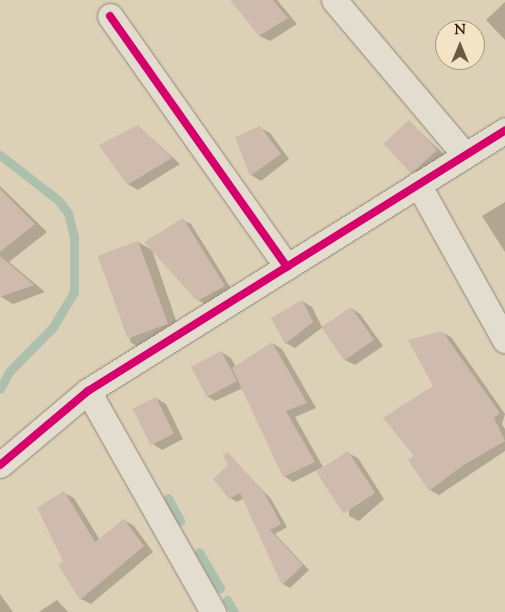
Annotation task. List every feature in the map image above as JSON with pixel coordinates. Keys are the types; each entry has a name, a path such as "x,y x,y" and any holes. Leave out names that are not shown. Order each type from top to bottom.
{"street":[{"path":"334,0 465,154"},
{"path":"110,16 287,267"},
{"path":"0,465 88,391 505,130"},
{"path":"418,184 505,340"},
{"path":"88,391 213,612"}],"building":[{"path":"230,0 273,0 288,18 259,36"},
{"path":"409,120 437,150 411,174 383,144"},
{"path":"138,125 172,158 127,185 99,145"},
{"path":"260,126 281,154 250,176 235,137"},
{"path":"0,189 35,224 0,252"},
{"path":"183,218 225,286 197,301 144,242"},
{"path":"138,241 168,324 128,338 98,256"},
{"path":"0,256 34,285 0,297"},
{"path":"302,300 313,322 285,344 271,318"},
{"path":"351,307 374,340 344,360 322,328"},
{"path":"442,331 500,413 494,418 505,441 462,466 429,491 408,460 414,456 383,418 433,386 408,340"},
{"path":"272,342 307,403 286,411 315,462 283,477 232,368"},
{"path":"221,351 237,381 207,397 191,367"},
{"path":"156,397 174,434 151,445 133,408"},
{"path":"348,451 375,493 343,514 316,472"},
{"path":"228,452 265,494 281,524 270,530 303,565 282,585 240,493 229,499 213,479 228,465 223,455"},
{"path":"64,491 95,542 124,519 144,546 80,600 58,565 63,561 37,508"}],"waterway":[{"path":"0,155 58,200 68,213 74,237 74,292 53,327 9,372 0,389"},
{"path":"168,498 180,521"},
{"path":"199,552 220,588"},
{"path":"227,600 234,612"}],"cycle path":[{"path":"110,16 287,267"},
{"path":"0,465 88,391 505,130"}]}
